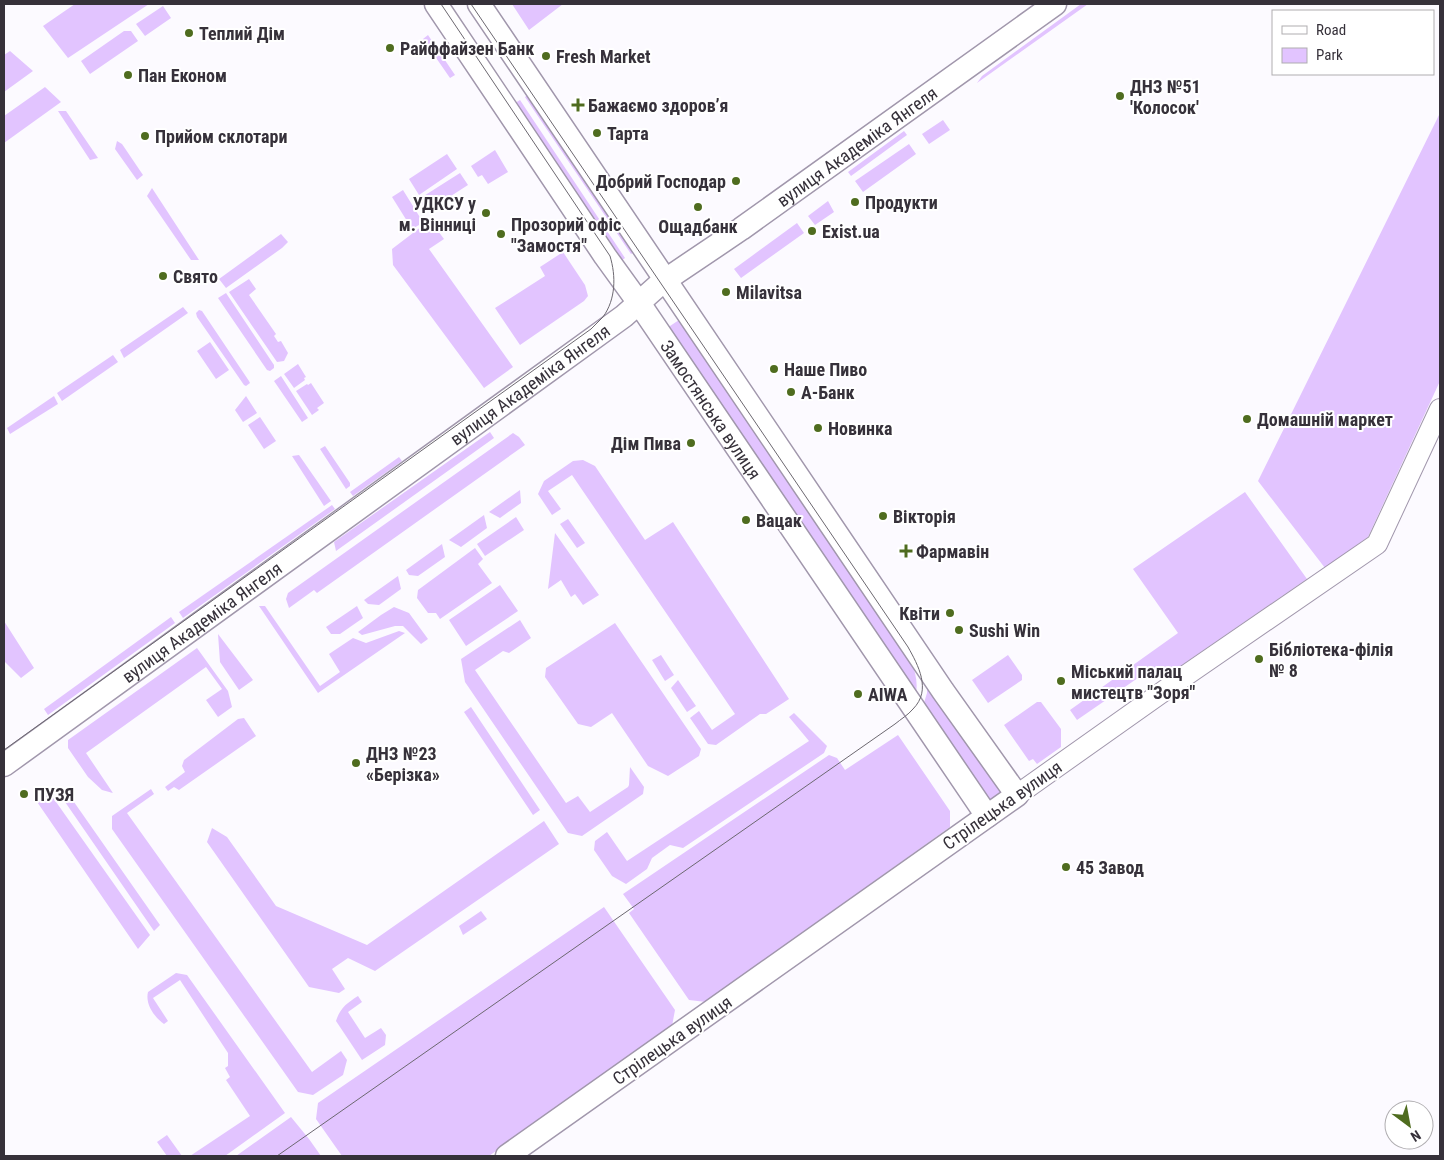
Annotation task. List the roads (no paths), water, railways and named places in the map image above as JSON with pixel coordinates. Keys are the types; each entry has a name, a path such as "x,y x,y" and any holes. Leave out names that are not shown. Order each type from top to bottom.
{"main road":[{"name":"Замостянська вулиця","path":"436,4 605,256 640,303 987,816"},
{"name":"Замостянська вулиця","path":"479,4 943,691 1017,795"},
{"name":"вулиця Академіка Янгеля","path":"4,765 587,343 640,303 666,280 734,234 1055,4"},
{"name":"Стрілецька вулиця","path":"508,1156 1017,795"}],"street":[{"name":"Стрілецька вулиця","path":"1017,795 1377,544 1440,409"}],"tram line":[{"path":"4,750 591,329 603,317 613,295 614,287 610,256 441,4"},
{"path":"277,1156 895,724 913,709 919,702 922,694 919,670 908,647 471,4"}],"place":[{"name":"Теплий Дім","path":"189,33"},
{"name":"Райффайзен Банк","path":"390,48"},
{"name":"Fresh Market","path":"546,56"},
{"name":"Пан Економ","path":"128,75"},
{"name":"ДНЗ №51 'Колосок'","path":"1120,96"},
{"name":"Бажаємо здоровʼя","path":"578,105"},
{"name":"Тарта","path":"597,133"},
{"name":"Прийом склотари","path":"145,136"},
{"name":"Добрий Господар","path":"736,181"},
{"name":"Продукти","path":"855,202"},
{"name":"Ощадбанк","path":"698,207"},
{"name":"УДКСУ у м. Вінниці","path":"486,213"},
{"name":"Exist.ua","path":"812,231"},
{"name":"Прозорий офіс \"Замостя\"","path":"501,234"},
{"name":"Свято","path":"163,276"},
{"name":"Milavitsa","path":"726,292"},
{"name":"Наше Пиво","path":"774,369"},
{"name":"А-Банк","path":"791,392"},
{"name":"Домашній маркет","path":"1247,419"},
{"name":"Новинка","path":"818,428"},
{"name":"Дім Пива","path":"691,443"},
{"name":"Вікторія","path":"883,516"},
{"name":"Вацак","path":"746,520"},
{"name":"Фармавін","path":"906,551"},
{"name":"Квіти","path":"950,613"},
{"name":"Sushi Win","path":"959,630"},
{"name":"Бібліотека-філія № 8","path":"1259,659"},
{"name":"Міський палац мистецтв \"Зоря\"","path":"1061,681"},
{"name":"AIWA","path":"858,694"},
{"name":"ДНЗ №23 «Берізка»","path":"356,763"},
{"name":"ПУЗЯ","path":"24,794"},
{"name":"45 Завод","path":"1066,867"}]}
